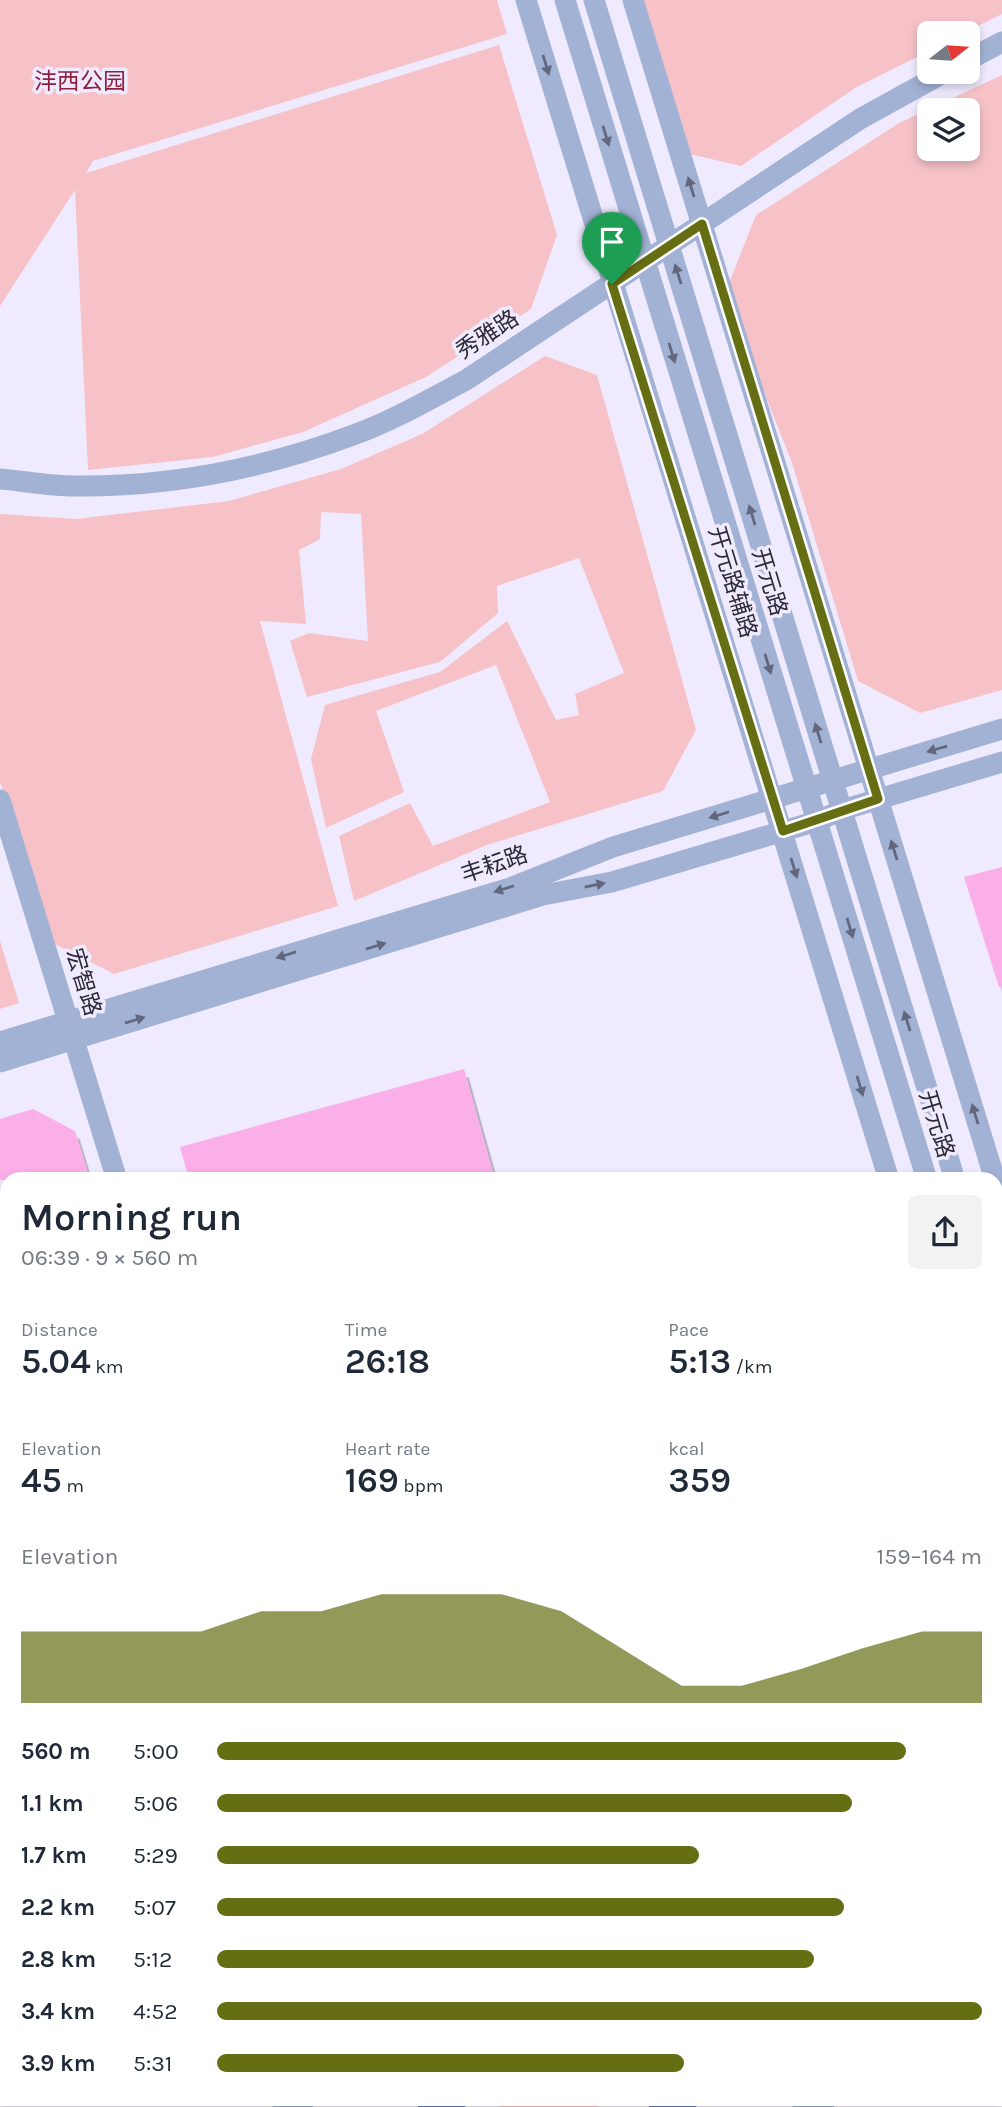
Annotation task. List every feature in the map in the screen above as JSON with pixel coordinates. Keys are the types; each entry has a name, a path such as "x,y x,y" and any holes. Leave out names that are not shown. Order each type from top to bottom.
{"street":[{"name":"开元路辅路","path":"526,0 887,1172"},
{"path":"537,34 544,0"},
{"name":"开元路","path":"565,0 925,1172"},
{"name":"开元路","path":"594,0 954,1172"},
{"path":"633,0 992,1172"},
{"path":"980,54 1002,42"},
{"name":"秀雅路","path":"0,479 72,486 172,481 212,475 305,452 357,434 466,380 860,119 923,84"},
{"name":"丰耘路","path":"0,1062 71,1030 510,888 613,848 1002,729"},
{"name":"丰耘路","path":"0,1042 71,1030 543,895 612,881 817,821 842,810 1002,762"},
{"name":"宏智路","path":"0,800 115,1172"},
{"path":"913,1172 918,1151"}],"green space":[{"name":"沣西公园","path":"0,0 497,0 507,34 93,161 86,173 499,45 557,235 531,309 426,377 303,432 213,457 88,470 75,190 0,306"},
{"path":"639,0 1002,0 1002,14 980,25 980,21 917,21 917,57 855,88 741,166 681,152"},
{"path":"1002,75 1002,690 920,713 858,681 792,463 725,293 756,215 899,123 917,115 917,161 980,161 980,98 953,98"},
{"path":"545,356 597,375 696,730 663,791 487,845 354,901 339,836 410,803 433,846 550,802 496,665 376,711 404,792 326,828 311,759 325,705 440,672 507,621 556,720 579,715 575,694 624,673 579,558 497,586 498,613 440,662 307,697 290,641 309,633 368,641 361,514 321,512 320,539 299,550 306,624 260,621 338,906 114,974 49,941 0,782 0,514 76,519 229,501 341,469 422,434"},
{"path":"0,941 19,1003 0,1009"},
{"path":"501,2106 600,2106 597,2107 498,2107"}],"building":[{"path":"1002,867 1002,987 999,987 964,877"},
{"path":"464,1069 493,1172 187,1172 180,1147"},
{"path":"33,1109 75,1131 88,1172 0,1172 0,1119"}],"route":[{"path":"702,224 878,799 783,831 612,284 702,224"}]}
